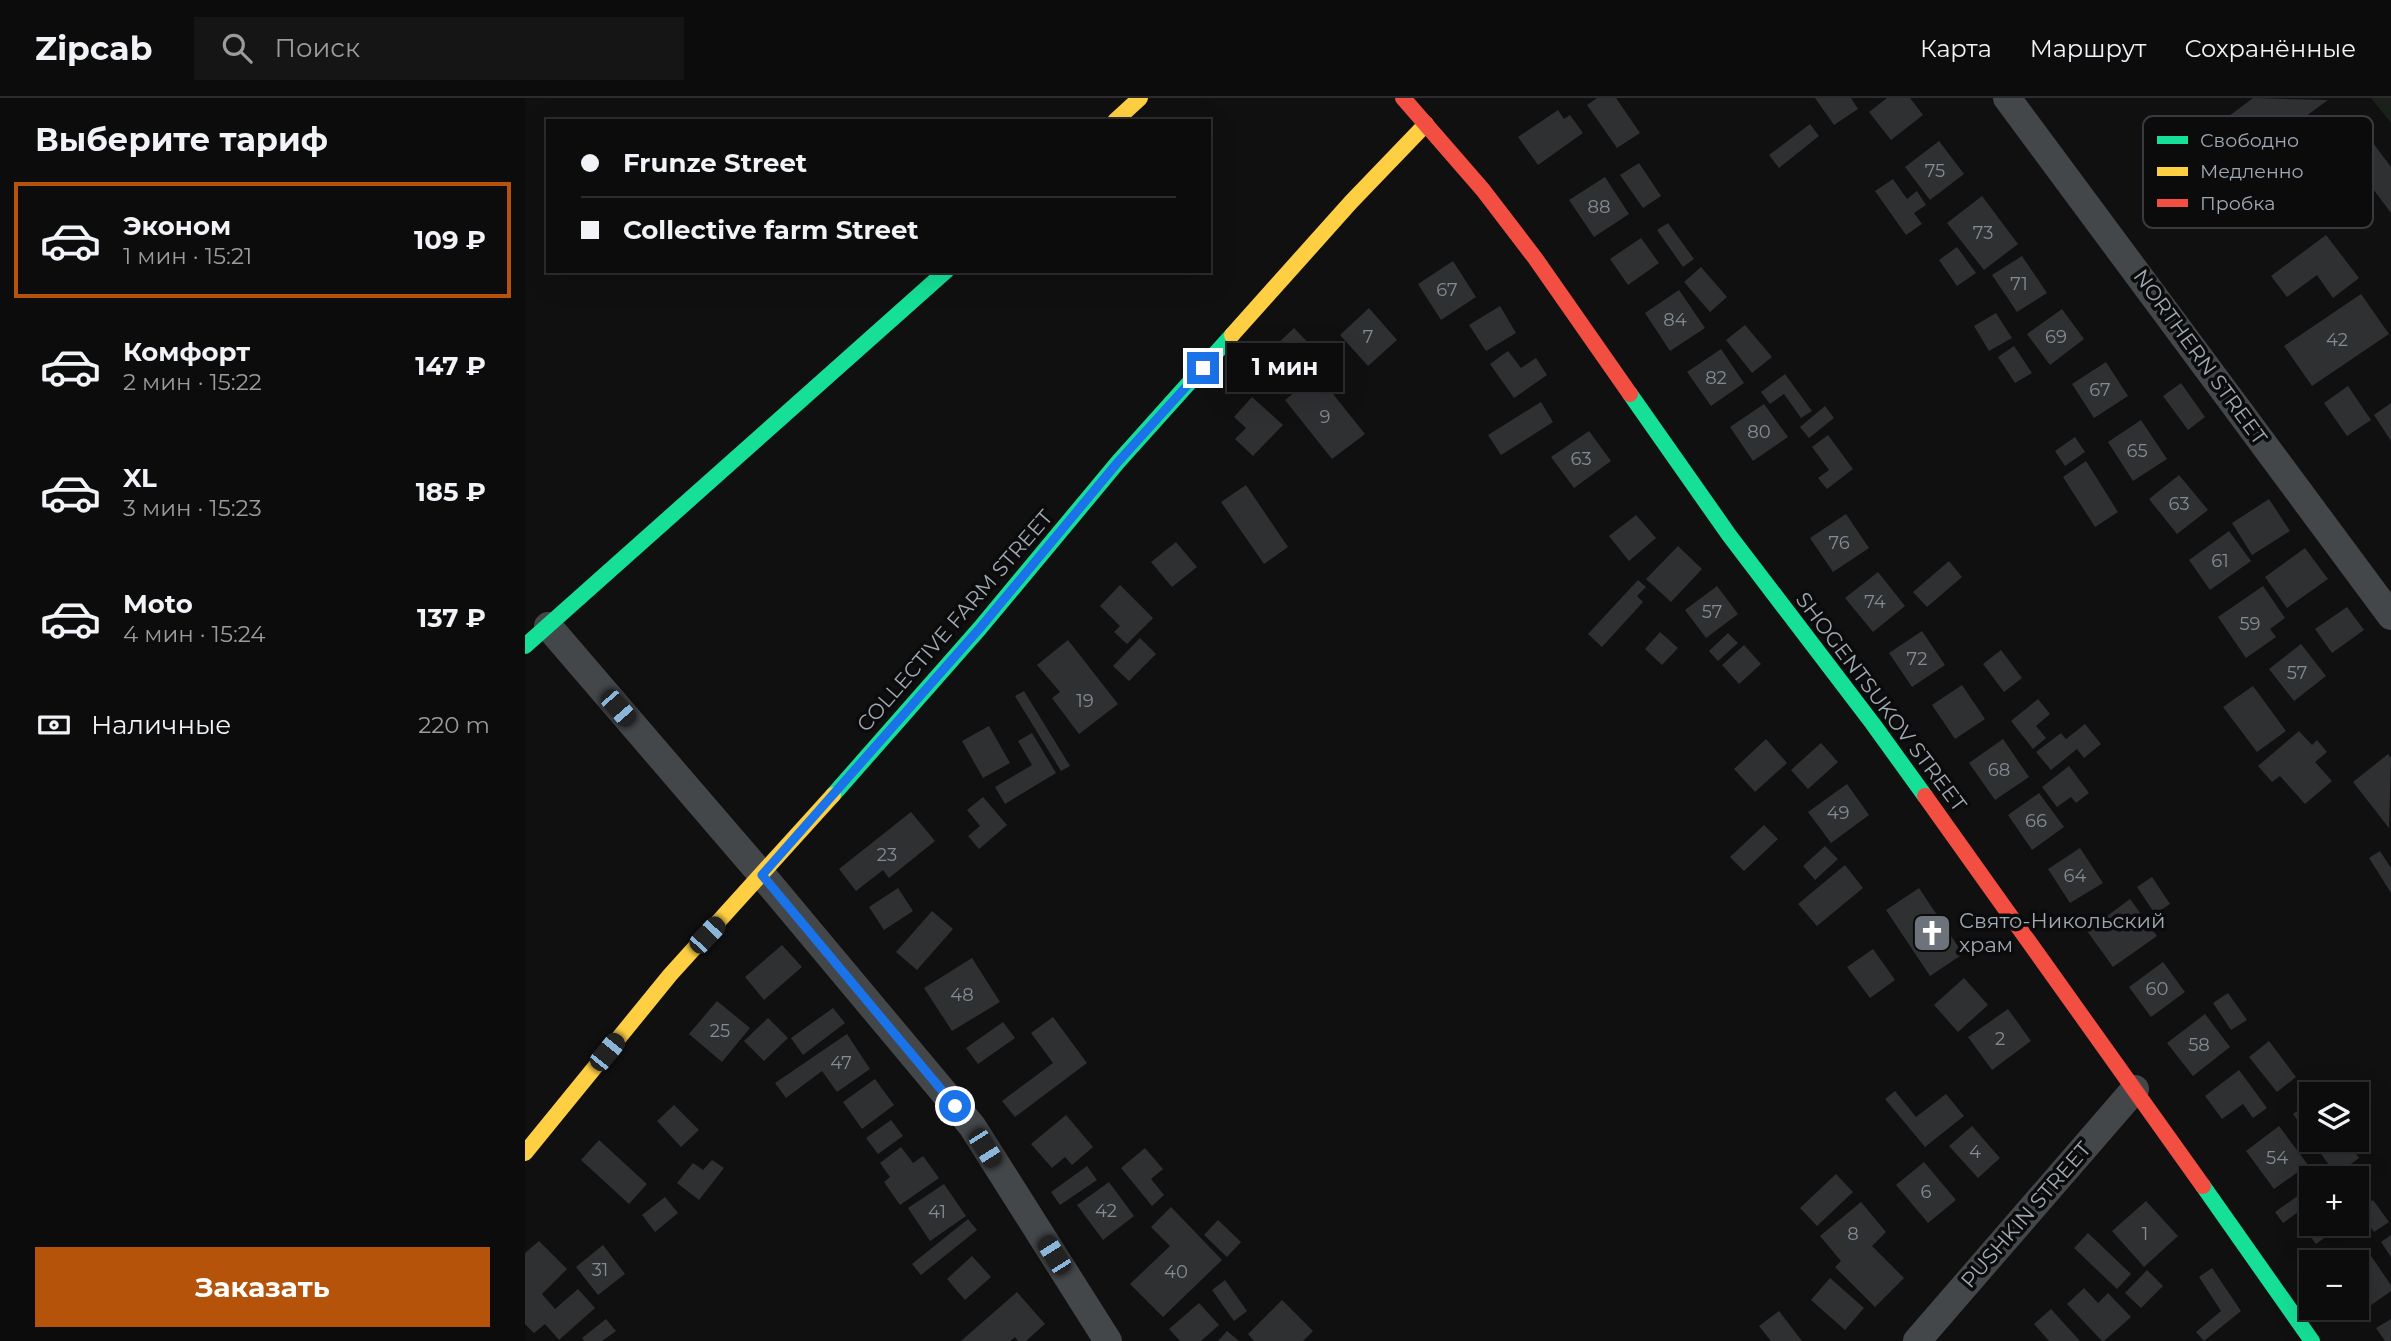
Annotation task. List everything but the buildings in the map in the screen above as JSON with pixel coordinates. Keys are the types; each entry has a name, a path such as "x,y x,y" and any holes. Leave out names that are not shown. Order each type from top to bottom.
{"street":[{"path":"1117,119 1140,98"},
{"name":"SHOGENTSUKOV STREET","path":"1403,98 1483,190 1535,258 1729,535 1873,724 2312,1341"},
{"name":"NORTHERN STREET","path":"2007,98 2391,616"},
{"name":"COLLECTIVE FARM STREET","path":"525,1153 670,975 980,628 1118,462 1351,202 1426,124"},
{"path":"525,646 944,273"},
{"path":"548,626 762,875 972,1126 1108,1341"},
{"name":"PUSHKIN STREET","path":"1917,1341 2135,1089"}],"shaded area":[{"path":"2371,98 2391,98 2391,123"}],"traffic: fast":[{"path":"525,646 944,273"},
{"path":"833,795 980,628 1118,462 1232,335"},
{"path":"1630,394 1729,535 1925,796"},
{"path":"2203,1186 2312,1341"}],"traffic: slow":[{"path":"1117,119 1140,98"},
{"path":"1232,335 1351,202 1426,124"},
{"path":"525,1153 670,975 833,795"}],"traffic: jam":[{"path":"1403,98 1483,190 1535,258 1630,394"},
{"path":"1925,796 2203,1186"}],"place":[{"name":"Свято-Никольский храм","path":"1932,933"}],"route":[{"path":"955,1106 762,875 980,628 1118,462 1203,368"}]}
